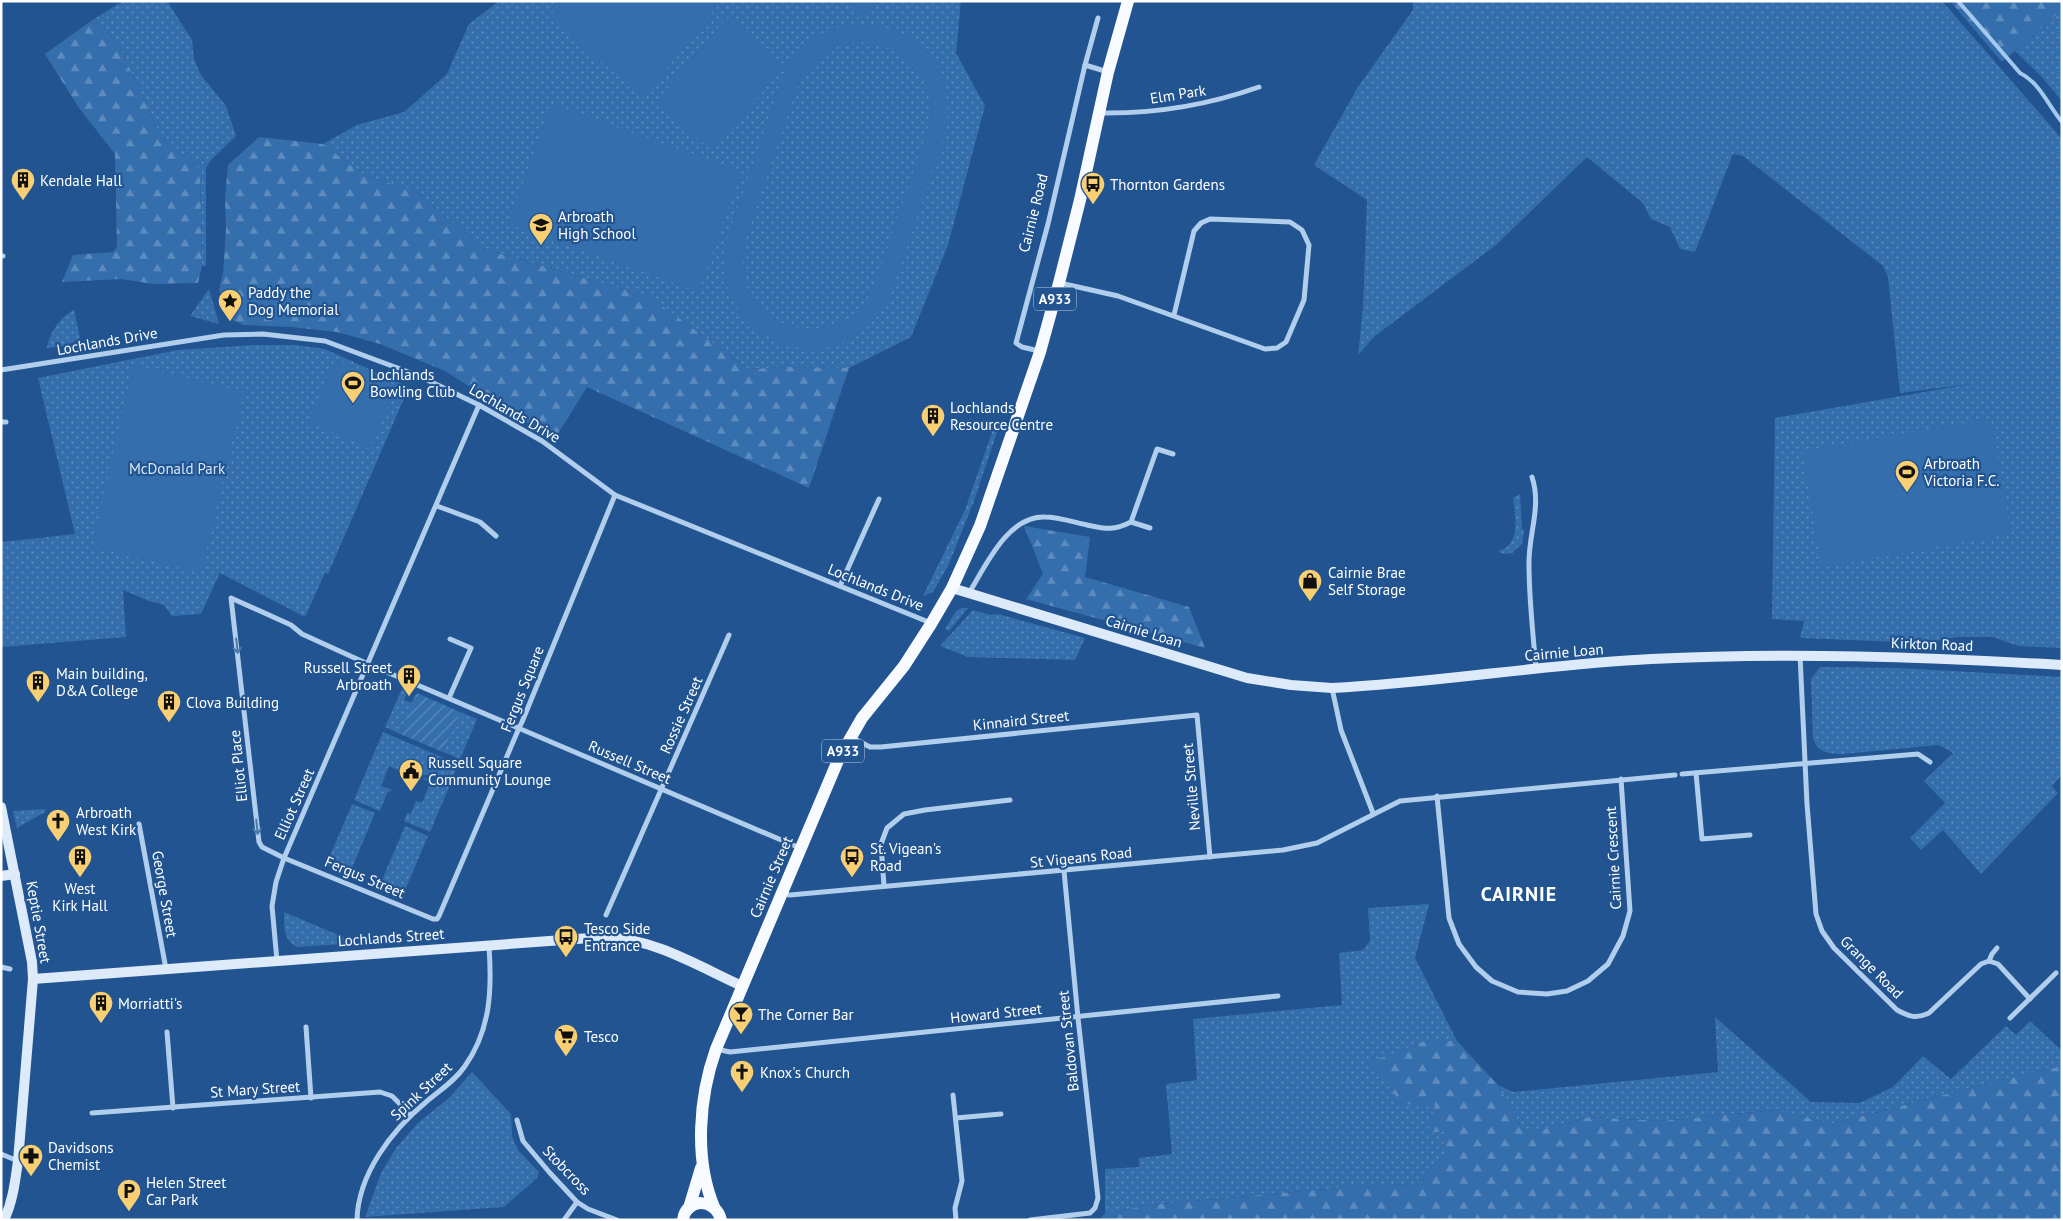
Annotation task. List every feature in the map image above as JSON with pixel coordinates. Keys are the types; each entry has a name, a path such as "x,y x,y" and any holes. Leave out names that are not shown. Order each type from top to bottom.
{"main road":[{"name":"A933","path":"931,624 952,588 980,526 1040,352 1080,200 1108,72 1128,1"},
{"name":"Cairnie Loan","path":"952,588 1247,678 1291,685 1332,688 1649,659 1757,654 1800,655"},
{"name":"Cairnie Street","path":"683,1216 697,1187 702,1166 704,1100 708,1073 742,986 850,736 877,698 904,666 931,624"},
{"name":"Kirkton Road","path":"1800,655 1920,658 2062,665"},
{"name":"Keptie Street","path":"1,808 32,962 33,979 18,1161 10,1208 4,1220"},
{"path":"1,876 15,874"},
{"name":"Lochlands Street","path":"33,979 595,937 625,938 652,945 742,986"},
{"name":"Cairnie Street","path":"702,1166 708,1192 714,1207"},
{"name":"A933","path":"683,1216 698,1203 709,1204 714,1207 721,1220"}],"street":[{"name":"Cairnie Road","path":"1040,352 1022,347 1016,343 1048,224 1085,65 1098,18"},
{"path":"1085,65 1108,72"},
{"name":"Elm Park","path":"1099,113 1141,112 1227,98 1259,87"},
{"path":"1059,283 1118,296 1174,314 1265,349 1276,348 1286,342 1304,300 1309,245 1302,230 1290,222 1210,219 1201,223 1194,231 1174,314"},
{"name":"Lochlands Drive","path":"1,370 224,334 263,334 324,341 419,376 479,404 542,440 615,495 931,624"},
{"name":"Elliot Street","path":"277,961 272,906 276,882 284,858 437,506 479,404"},
{"path":"1132,522 1156,449 1173,454"},
{"path":"1532,477 1537,503 1529,563 1536,669"},
{"name":"Fergus Square","path":"437,919 520,728 615,495"},
{"path":"840,586 879,499"},
{"path":"437,506 480,522 496,536"},
{"path":"969,594 1002,540 1024,521 1043,516 1099,527 1117,529 1132,522 1150,528"},
{"name":"Elliot Place","path":"284,858 262,847 259,842 231,598 291,625 302,634 368,664"},
{"name":"Rossie Street","path":"606,915 729,635"},
{"path":"449,698 471,648 450,639"},
{"name":"Grange Road","path":"1800,655 1805,764 1816,914 1822,931 1834,948 1897,1010 1910,1017 1919,1018 1929,1013 1981,964 1989,961"},
{"name":"Russell Street","path":"368,664 801,848"},
{"path":"1332,688 1341,730 1373,812 1400,801 1437,796 1621,778 1675,775"},
{"name":"Kinnaird Street","path":"850,736 870,746 880,747 1197,715"},
{"name":"Neville Street","path":"1197,715 1210,857"},
{"path":"1682,774 1918,754 1930,762"},
{"path":"1696,773 1702,839 1750,835"},
{"name":"Cairnie Crescent","path":"1437,796 1450,918 1459,944 1476,967 1492,981 1518,992 1547,994 1567,991 1588,981 1608,964 1623,936 1630,911 1621,778"},
{"path":"884,886 881,844 887,828 904,814 1010,800"},
{"name":"St Vigeans Road","path":"782,894 790,895 1064,871 1283,850 1317,843 1373,812"},
{"name":"George Street","path":"139,824 166,969"},
{"name":"Fergus Street","path":"284,858 437,919"},
{"name":"Baldovan Street","path":"1030,1220 1090,1214 1095,1208 1098,1198 1064,871"},
{"name":"Spink Street","path":"357,1220 367,1175 387,1142 411,1115 451,1082 465,1066 478,1043 487,1019 491,994 489,945"},
{"path":"1997,948 1989,961 1998,964 2030,999"},
{"path":"1,967 10,969"},
{"path":"2010,1018 2056,972"},
{"name":"Howard Street","path":"716,1049 730,1052 1078,1018 1278,996"},
{"path":"306,1027 311,1098"},
{"path":"167,1032 173,1108"},
{"name":"St Mary Street","path":"92,1113 380,1092 392,1096 411,1115"},
{"path":"953,1095 962,1182 955,1208 956,1220"},
{"path":"956,1118 1001,1114"},
{"name":"Stobcross","path":"517,1120 523,1141 577,1202 588,1209 617,1220"},
{"path":"1,1154 18,1161"},
{"path":"564,1220 577,1202"}],"green space":[{"path":"123,1 167,1 192,40 194,59 201,75 226,106 236,136 211,160 206,168 206,266 202,266 200,171 191,159 178,153 162,139 119,45 103,26 91,21"},
{"path":"499,1 961,1 956,53 985,106 948,245 911,337 849,368 788,367 748,369 650,297 484,249 415,191 364,175 323,144 357,125 404,112 447,74 469,24"},
{"path":"562,1 722,1 644,97 548,18"},
{"path":"846,1 881,1 857,18"},
{"path":"1413,1 1942,1 2062,139 2062,648 2018,646 1993,637 1957,637 1925,643 1800,638 1804,621 1772,619 1775,418 1970,384 1900,393 1888,277 1883,266 1743,156 1733,154 1695,252 1680,249 1670,227 1651,219 1643,203 1587,157 1496,245 1375,336 1358,355 1363,308 1367,200 1314,165 1358,87 1413,10"},
{"path":"1950,1 2062,1 2062,10 2002,62"},
{"path":"2062,10 2062,101 2040,75 2015,51"},
{"path":"727,17 785,65 713,151 655,103"},
{"path":"91,21 103,26 119,45 162,139 178,153 191,159 200,171 202,266 198,283 154,284 121,279 62,282 73,255 113,252 117,247 115,154 79,108 45,54"},
{"path":"858,24 881,27 901,33 917,43 930,56 940,72 946,90 948,111 946,134 890,297 880,313 860,333 834,346 815,349 797,348 779,342 763,333 749,322 737,307 728,290 724,272 726,242 791,53 795,55 824,33 839,27","holes":["859,42 894,50 907,58 917,68 925,81 929,95 930,112 927,131 873,290 860,309 846,320 830,326 813,329 796,327 780,322 766,313 754,300 743,273 743,255 746,238 801,77 813,63 833,49"]},
{"path":"551,104 741,171 699,292 508,224"},
{"path":"259,137 323,144 364,175 415,191 484,249 650,297 748,369 788,367 849,368 809,488 587,387 554,440 445,371 380,344 337,332 291,327 244,325 232,320 226,310 219,290 223,273 228,165"},
{"path":"209,289 219,324 190,316"},
{"path":"74,310 80,338 66,346 47,348 56,326 69,312"},
{"name":"McDonald Park","path":"253,345 295,345 325,349 409,387 328,574 325,573 305,617 220,573 201,614 172,616 164,605 123,590 126,637 1,647 1,542 75,534 38,378 178,350"},
{"name":"Lochlands Bowling Club","path":"335,359 397,386 370,449 308,422"},
{"path":"133,365 244,392 201,573 92,547"},
{"name":"Arbroath Victoria F.C.","path":"1991,418 2011,534 1822,567 1802,451"},
{"path":"996,421 999,426 974,501 949,564 933,592 923,596 965,510"},
{"path":"1520,494 1522,529 1524,530 1522,544 1512,553 1504,554 1498,551 1506,548 1514,536 1513,498"},
{"path":"1024,526 1090,537 1085,577 1189,607 1205,648 1026,599 1043,574"},
{"path":"968,608 949,631 945,629 956,611"},
{"path":"973,610 990,615 998,614 1085,638 1075,660 968,657 940,646"},
{"path":"1820,667 1899,668 2062,677 2062,775 2052,786 2058,793 1981,874 1943,830 1921,850 1910,838 1945,803 1924,781 1953,753 1939,745 1843,754 1829,753 1821,750 1813,738 1811,679"},
{"path":"402,689 407,692 404,700 412,703 415,695 417,695 400,734 385,727"},
{"path":"417,693 460,712 443,752 400,734"},
{"path":"460,712 477,719 460,759 443,752"},
{"path":"383,732 458,764 450,784 428,775 411,773 410,775 389,766 381,786 392,790 387,793 380,811 354,800"},
{"path":"423,778 428,778 449,787 430,832 404,821 407,813 411,814 416,801 422,803 430,783"},
{"path":"352,804 375,813 349,875 326,865"},
{"path":"45,809 45,812 17,828 13,811"},
{"path":"405,826 428,836 402,897 379,887"},
{"path":"1429,904 1415,958 1457,1041 1425,1041 1435,1105 1428,1133 1445,1131 1445,1156 1431,1166 1421,1185 1349,1187 1148,1205 1105,1214 1105,1169 1139,1167 1139,1158 1172,1154 1166,1084 1197,1080 1193,1019 1342,1005 1339,953 1363,950 1370,941 1368,908"},
{"path":"284,912 357,943 297,947 292,944 287,936 284,927"},
{"path":"1715,1017 1811,1102 1860,1103 1893,1087 1923,1056 1951,1079 2006,1026 2016,1035 2030,1021 2062,1051 2062,1068 2049,1068 1831,1124 1775,1110 1661,1121 1589,1117 1525,1134 1498,1085 1513,1092 1718,1072"},
{"path":"1425,1041 1457,1041 1498,1085 1525,1134 1589,1117 1661,1121 1776,1110 1831,1124 2049,1068 2062,1068 2062,1220 1098,1220 1105,1214 1148,1205 1349,1187 1421,1185 1431,1166 1445,1156 1445,1131 1427,1133 1435,1105 1402,1104 1370,1062"},
{"path":"472,1072 511,1114 512,1136 518,1150 539,1172 537,1178 504,1207 365,1217 381,1173 396,1148 418,1123 450,1097"}],"waterway":[{"path":"1958,1 2020,73 2033,82 2062,122"}],"place":[{"name":"Kendale Hall","path":"23,201"},
{"name":"Thornton Gardens","path":"1093,205"},
{"name":"Arbroath High School","path":"541,246"},
{"name":"Paddy the Dog Memorial","path":"230,322"},
{"name":"Lochlands Bowling Club","path":"353,404"},
{"name":"Lochlands Resource Centre","path":"933,437"},
{"name":"Arbroath Victoria F.C.","path":"1907,493"},
{"name":"Cairnie Brae Self Storage","path":"1310,602"},
{"name":"Russell Street Arbroath","path":"409,697"},
{"name":"Main building, D&A College","path":"38,703"},
{"name":"Clova Building","path":"169,723"},
{"name":"Russell Square Community Lounge","path":"411,792"},
{"name":"Arbroath West Kirk","path":"58,842"},
{"name":"West Kirk Hall","path":"80,878"},
{"name":"St. Vigean's Road","path":"852,878"},
{"name":"Tesco Side Entrance","path":"566,958"},
{"name":"Morriatti's","path":"101,1024"},
{"name":"The Corner Bar","path":"741,1035"},
{"name":"Tesco","path":"566,1057"},
{"name":"Knox's Church","path":"742,1093"},
{"name":"Davidsons Chemist","path":"31,1177"},
{"name":"Helen Street Car Park","path":"129,1212"}],"district":[{"name":"CAIRNIE","path":"1519,894"}]}
